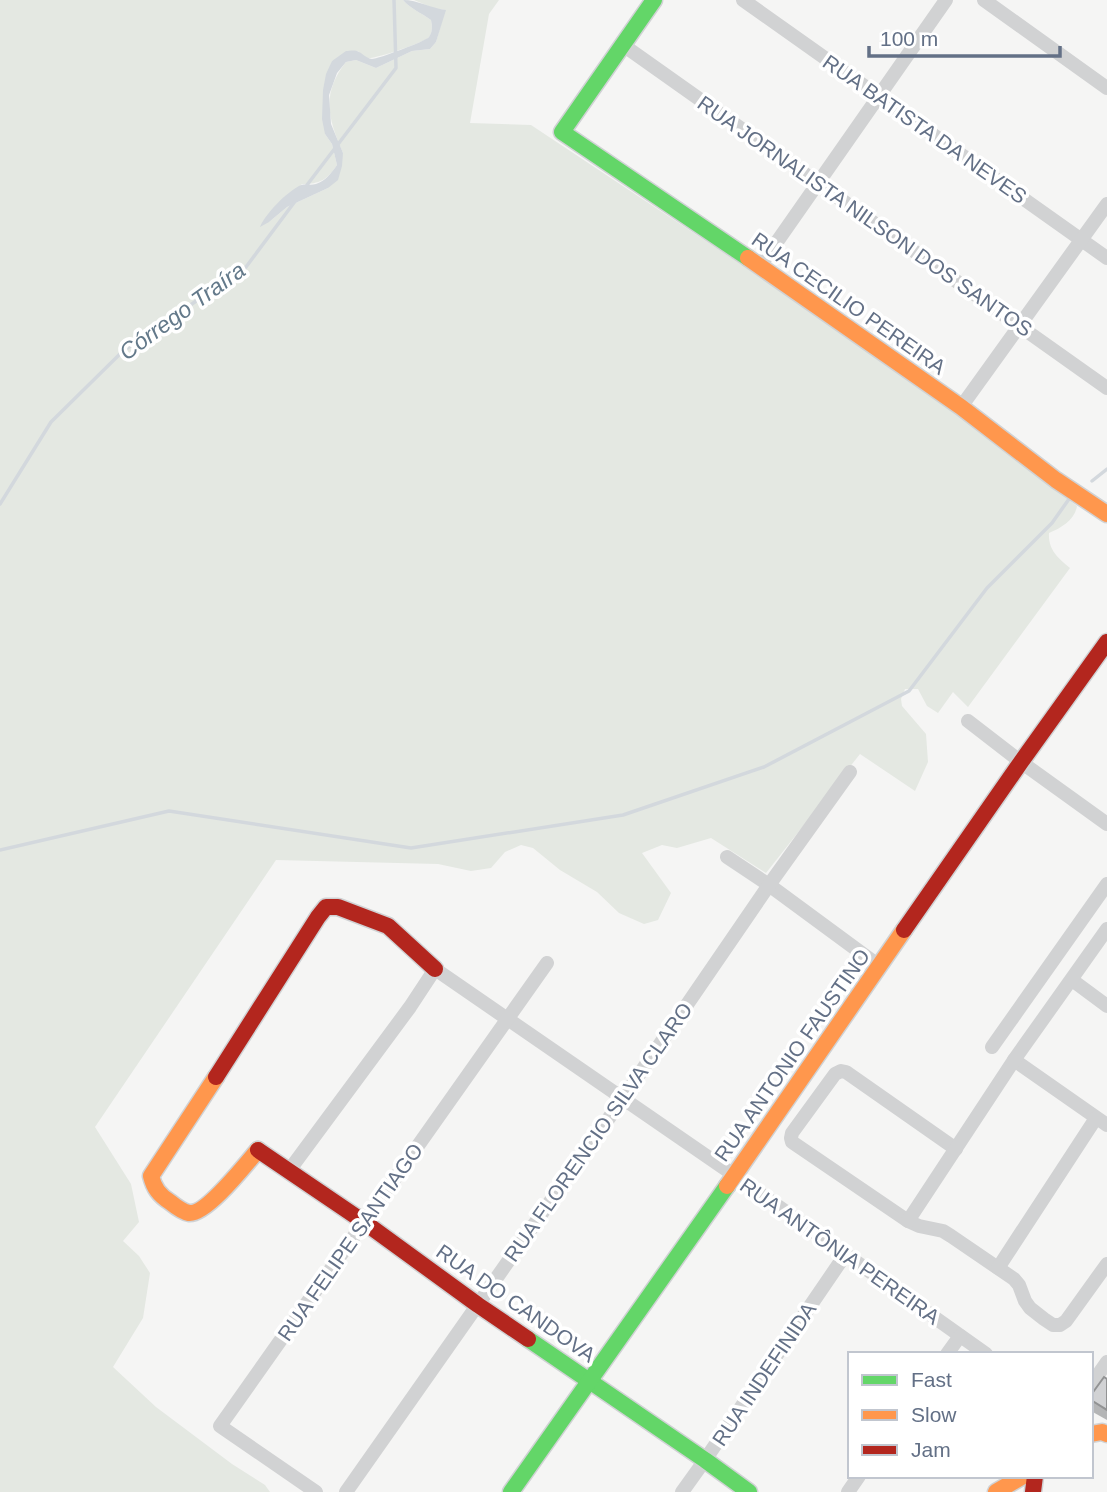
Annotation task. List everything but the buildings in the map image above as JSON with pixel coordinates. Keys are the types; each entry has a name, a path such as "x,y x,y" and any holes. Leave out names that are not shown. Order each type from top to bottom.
{"street":[{"path":"623,45 654,0"},
{"name":"RUA BATISTA DA NEVES","path":"743,0 1107,258"},
{"path":"760,266 946,0"},
{"path":"984,0 1107,88"},
{"name":"RUA CECILIO PEREIRA","path":"623,45 562,132 760,266 961,407 1056,480 1107,514"},
{"name":"RUA JORNALISTA NILSON DOS SANTOS","path":"623,45 1107,388"},
{"path":"961,407 1107,204"},
{"name":"RUA ANTONIO FAUSTINO","path":"511,1492 1107,642"},
{"path":"968,722 1107,824"},
{"name":"RUA FLORENCIO SILVA CLARO","path":"346,1492 850,772"},
{"path":"727,858 879,965"},
{"path":"992,1047 1107,884"},
{"name":"RUA DO CANDOVA","path":"435,969 388,926 338,907 326,907 151,1176 153,1187 160,1196 188,1213 197,1212 210,1203 258,1150 749,1492"},
{"path":"908,1221 1014,1060 1107,929"},
{"name":"RUA FELIPE SANTIAGO","path":"316,1492 220,1426 547,964"},
{"path":"288,1172 435,969"},
{"name":"RUA ANTÔNIA PEREIRA","path":"435,969 734,1175 983,1352"},
{"path":"1072,981 1107,1006"},
{"path":"998,1268 1102,1122 1014,1060"},
{"path":"956,1149 841,1071 835,1074 790,1138 792,1142 908,1221 943,1231 998,1268 1019,1285 1030,1308 1053,1325 1066,1321 1107,1264"},
{"name":"RUA INDEFINIDA","path":"682,1492 845,1255"},
{"path":"948,1352 960,1336"},
{"path":"1093,1382 1107,1362"},
{"path":"996,1492 1020,1478"}],"shaded area":[{"path":"0,0 403,0 431,20 429,37 419,43 371,58 364,57 358,51 332,61 325,134 332,144 337,165 323,180 302,184 269,222 287,207 328,188 343,153 331,117 330,96 338,74 346,62 356,60 376,68 412,51 430,49 436,42 445,10 414,0 499,0 489,14 470,123 531,125 745,267 936,399 1077,506 1063,526 1049,533 1052,549 1070,568 968,707 953,692 938,713 927,706 918,689 905,689 901,699 902,706 926,734 928,762 915,791 860,754 766,873 711,838 677,848 662,845 642,853 671,893 658,920 644,924 619,913 597,892 560,870 533,848 521,845 505,852 491,868 471,871 438,864 276,860 95,1127 131,1184 139,1222 123,1241 139,1256 150,1273 143,1318 113,1367 156,1407 232,1464 265,1485 270,1492 0,1492"},
{"path":"403,0 446,10 436,42 430,49 412,51 376,68 356,60 346,62 337,73 329,95 331,124 343,153 338,180 328,188 287,207 260,227 288,193 301,185 314,185 323,181 337,165 322,119 323,90 332,61 346,51 356,51 372,59 429,37 432,31 431,20"}],"waterway":[{"name":"Córrego Traíra","path":"307,185 396,68 394,0"},
{"name":"Córrego Traíra","path":"0,504 51,422 123,351 246,267 296,200"},
{"path":"1092,481 1107,469"},
{"path":"0,850 169,811 411,848 623,815 764,767 909,691 987,588 1052,523 1069,499"}],"traffic: fast":[{"path":"654,0 562,132 748,258"},
{"path":"511,1492 727,1186"},
{"path":"528,1339 749,1492"}],"traffic: slow":[{"path":"748,258 961,407 1056,480 1107,514"},
{"path":"727,1186 904,930"},
{"path":"216,1077 151,1176 155,1188 182,1210 189,1213 196,1211 215,1198 258,1150"},
{"path":"1093,1434 1107,1434"},
{"path":"996,1492 1020,1478"}],"traffic: jam":[{"path":"904,930 1107,642"},
{"path":"216,1077 326,907 338,907 388,926 435,969"},
{"path":"258,1150 528,1339"},
{"path":"1033,1492 1035,1478"}]}
